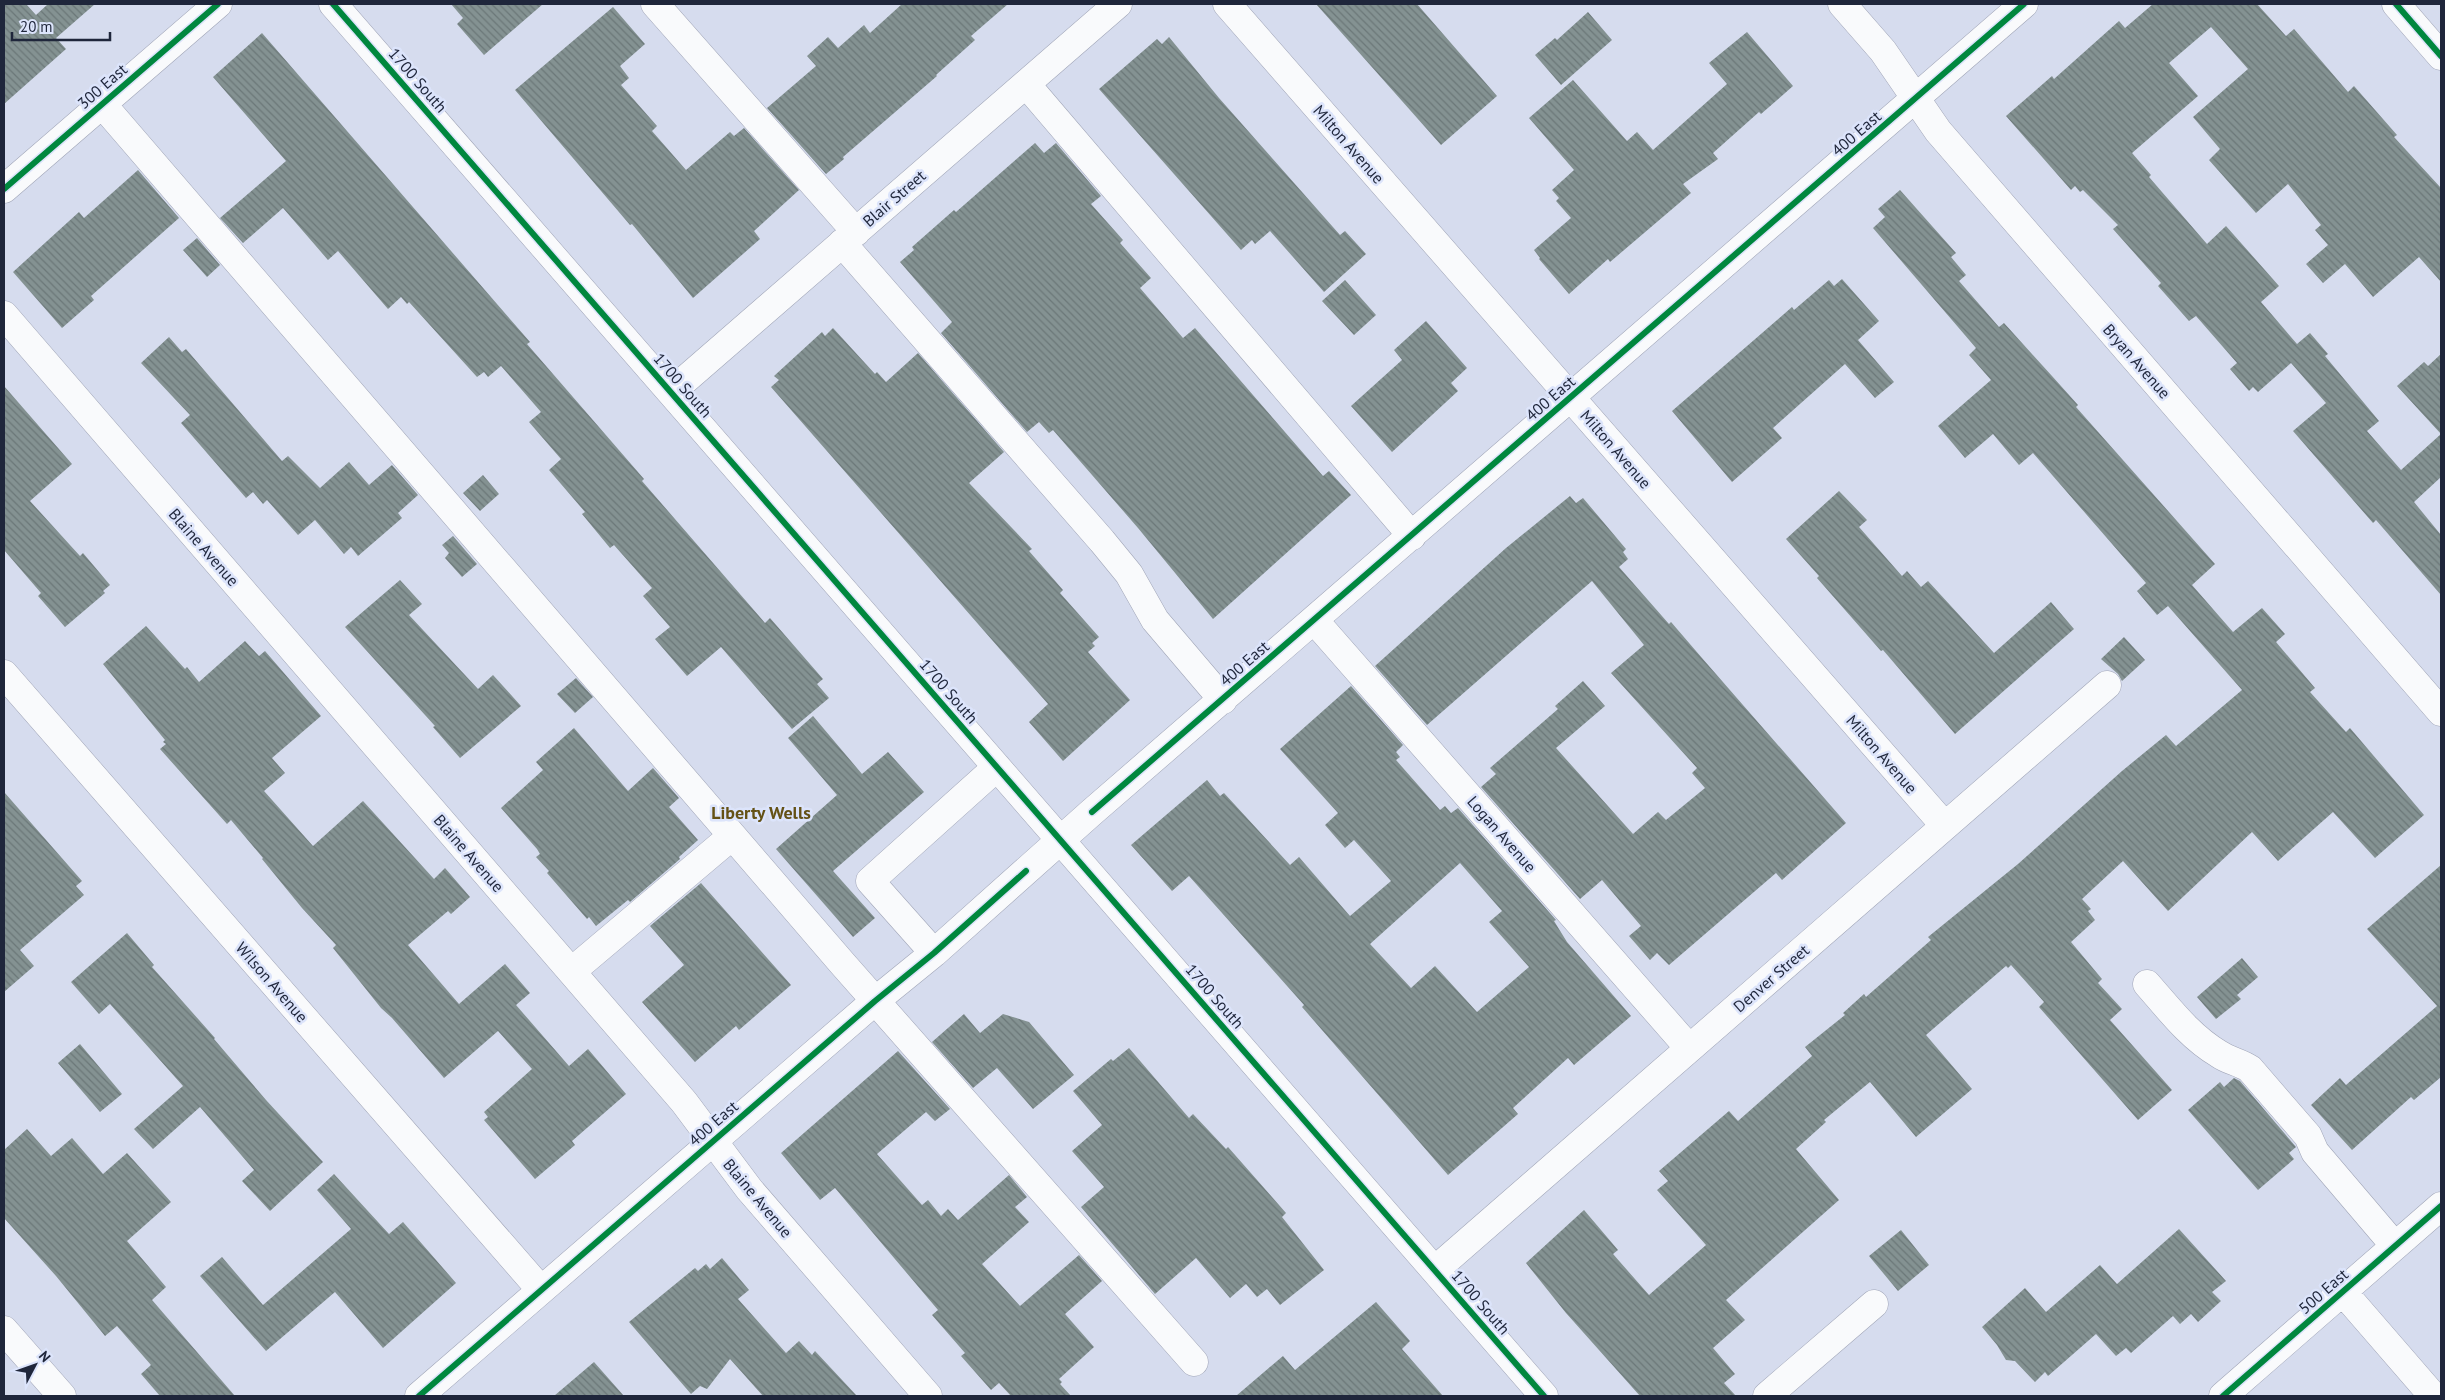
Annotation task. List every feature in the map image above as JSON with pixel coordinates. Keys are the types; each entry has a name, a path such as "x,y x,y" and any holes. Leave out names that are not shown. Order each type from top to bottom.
{"street":[{"name":"300 East","path":"4,189 218,4"},
{"name":"1700 South","path":"333,4 1544,1396"},
{"path":"655,4 1129,574 1155,620 1222,700"},
{"name":"Blair Street","path":"671,392 1118,4"},
{"name":"Milton Avenue","path":"1227,4 1945,826"},
{"name":"Bryan Avenue","path":"1842,4 1883,52 1938,131 2441,712"},
{"name":"400 East","path":"419,1396 875,1001 934,953 1061,840 2024,4"},
{"path":"2396,4 2441,56"},
{"path":"1026,84 1412,536"},
{"path":"102,104 875,1001 1194,1362"},
{"name":"Blaine Avenue","path":"4,315 684,1102 712,1142 749,1189 928,1396"},
{"name":"Logan Avenue","path":"1314,620 1689,1048"},
{"name":"Wilson Avenue","path":"4,674 541,1290"},
{"name":"Denver Street","path":"1435,1270 2107,685"},
{"path":"934,953 870,881 997,767"},
{"path":"572,971 732,836"},
{"path":"2147,984 2204,1044 2220,1056 2241,1062 2250,1069 2308,1136 2315,1152 2395,1246"},
{"name":"500 East","path":"2223,1396 2441,1206"},
{"path":"2343,1292 2433,1396"},
{"path":"1767,1396 1874,1304"},
{"path":"4,1330 62,1396"}],"building":[{"path":"4,4 26,4 36,15 48,4 95,4 56,38 66,49 4,104"},
{"path":"451,4 543,4 484,55 457,24 463,18"},
{"path":"902,4 1008,4 971,36 975,40 937,76 826,174 767,108 816,66 807,56 828,37 838,48 864,25 870,33"},
{"path":"1316,4 1417,4 1497,96 1441,145"},
{"path":"2153,4 2257,4 2286,36 2294,29 2348,92 2354,86 2397,135 2394,137 2441,188 2441,282 2419,257 2373,297 2345,264 2323,283 2306,264 2328,245 2315,230 2321,225 2288,184 2256,213 2209,160 2220,149 2193,117 2248,69 2211,27 2169,63 2198,96 2132,153 2151,175 2149,177 2207,244 2226,226 2279,286 2261,302 2297,344 2310,333 2328,354 2325,356 2379,421 2367,431 2401,470 2441,434 2441,477 2414,502 2441,535 2441,595 2376,520 2373,523 2293,431 2326,403 2291,363 2258,392 2253,387 2249,391 2230,369 2237,363 2196,316 2189,321 2158,286 2161,283 2113,229 2118,225 2083,190 2080,192 2075,186 2071,190 2006,116 2052,76 2054,79 2119,21 2125,28"},
{"path":"613,7 645,44 620,66 629,78 621,85 657,126 652,131 686,170 730,132 734,136 744,128 799,190 754,231 760,239 693,298 632,224 630,225 515,90"},
{"path":"1588,12 1612,40 1561,85 1535,55 1555,38 1557,40"},
{"path":"1747,32 1793,86 1761,114 1759,112 1713,153 1718,159 1683,184 1691,193 1610,262 1608,259 1569,294 1539,259 1534,250 1571,218 1556,201 1559,198 1552,190 1574,170 1529,118 1573,80 1627,141 1637,132 1653,150 1727,84 1709,63"},
{"path":"262,33 530,342 527,344 765,623 770,618 823,679 817,684 829,698 792,729 721,647 687,676 655,639 670,627 643,596 652,588 614,545 610,548 582,514 585,512 549,470 561,459 529,422 541,412 501,366 488,377 484,372 477,377 409,302 407,304 401,297 388,309 338,251 328,260 283,208 243,243 220,218 286,161 213,77"},
{"path":"1169,37 1219,98 1340,235 1345,231 1366,254 1324,292 1270,231 1255,244 1252,240 1241,250 1099,89 1157,39 1162,44"},
{"path":"1035,143 1044,153 1056,143 1101,196 1091,204 1123,240 1120,243 1151,278 1140,288 1183,338 1195,328 1323,476 1329,471 1351,495 1213,619 1138,528 1053,430 1049,433 1039,422 1027,432 941,333 952,322 900,262 914,250 912,247 954,210 956,212"},
{"path":"138,170 179,218 91,296 94,300 62,328 13,272 79,212 84,218"},
{"path":"1900,190 1956,253 1951,257 1966,275 1959,281 1999,327 2004,323 2052,376 2078,405 2076,407 2215,564 2192,585 2233,632 2262,608 2285,634 2276,642 2315,688 2310,692 2346,732 2350,728 2424,815 2375,858 2333,812 2278,861 2252,832 2168,911 2123,861 2082,899 2091,909 2088,911 2095,920 2071,942 2102,979 2098,983 2122,1009 2110,1020 2172,1090 2138,1120 2039,1007 2044,1002 2011,965 2008,968 2006,966 1926,1035 1972,1089 1916,1137 1870,1082 1824,1120 1826,1122 1796,1149 1839,1200 1726,1300 1745,1320 1713,1348 1735,1374 1724,1383 1736,1396 1640,1396 1566,1313 1526,1263 1584,1210 1618,1250 1613,1254 1649,1295 1706,1245 1657,1190 1668,1181 1659,1171 1729,1111 1738,1121 1812,1056 1805,1047 1845,1015 1843,1013 1864,994 1866,997 1931,940 1928,937 2018,864 2122,771 2166,735 2176,746 2242,690 2168,606 2157,615 2137,591 2146,583 2033,453 2019,465 1993,434 1965,458 1938,426 1991,380 1969,355 1976,348 1873,228 1885,217 1878,209"},
{"path":"197,238 220,265 207,277 183,250"},
{"path":"1842,279 1879,321 1858,340 1894,382 1875,398 1845,364 1773,428 1782,438 1732,482 1672,411 1792,307 1794,310 1829,280 1834,286"},
{"path":"1345,280 1376,315 1354,335 1322,301"},
{"path":"1426,321 1467,368 1451,383 1458,391 1392,452 1351,406 1402,360 1394,350"},
{"path":"833,328 875,374 877,372 886,382 918,353 1004,452 969,483 1032,549 1029,551 1063,590 1060,593 1099,637 1092,643 1095,646 1088,652 1130,700 1063,761 1029,722 1048,704 771,387 779,380 774,376 822,332 825,336"},
{"path":"169,337 182,352 186,349 282,461 288,456 320,488 349,462 369,485 392,465 418,495 398,513 402,518 358,556 351,547 344,554 315,520 298,535 267,500 263,504 253,492 246,498 181,423 190,415 141,363"},
{"path":"2441,354 2441,434 2397,386 2424,362 2428,366"},
{"path":"4,386 72,464 30,501 80,556 83,553 110,585 103,591 105,593 65,627 38,596 41,593 4,550"},
{"path":"483,475 499,494 480,511 463,493"},
{"path":"1839,491 1867,520 1859,527 1902,576 1907,571 1921,587 1928,581 1994,653 2051,602 2074,629 1955,734 1883,650 1881,651 1817,578 1819,576 1786,539"},
{"path":"1570,496 1576,503 1583,498 1626,549 1623,552 1628,559 1619,567 1669,624 1671,622 1846,823 1782,880 1776,873 1669,965 1657,953 1650,960 1629,936 1641,926 1602,880 1580,899 1481,787 1496,774 1490,768 1558,709 1555,706 1583,681 1605,706 1556,748 1633,834 1658,812 1666,820 1705,788 1692,773 1697,768 1611,673 1644,645 1592,581 1427,725 1375,666 1506,548"},
{"path":"453,536 477,564 462,577 445,558 449,553 442,545"},
{"path":"400,580 422,604 409,615 478,689 493,675 521,706 460,758 433,727 435,726 345,627"},
{"path":"146,626 185,669 187,667 199,682 245,641 259,656 265,651 321,716 272,758 285,773 264,791 313,846 363,801 434,879 445,868 470,897 451,914 448,911 408,945 459,1004 505,964 530,993 516,1005 569,1066 588,1049 626,1094 572,1141 575,1145 535,1179 484,1120 488,1117 484,1112 532,1069 498,1031 444,1078 381,1008 333,948 336,945 302,908 231,820 227,824 160,749 166,744 163,742 165,740 103,664"},
{"path":"2124,637 2145,660 2122,681 2118,674 2101,659"},
{"path":"576,678 593,697 575,713 557,694"},
{"path":"1351,686 1403,745 1396,752 1400,757 1396,760 1440,810 1445,806 1451,813 1458,808 1556,920 1554,921 1567,942 1631,1016 1574,1065 1568,1058 1513,1108 1518,1114 1448,1175 1302,1007 1304,1005 1189,876 1172,891 1131,845 1207,780 1220,796 1224,793 1290,865 1299,857 1350,916 1391,881 1354,840 1345,848 1325,825 1338,813 1280,749","holes":["1460,863 1502,911 1489,922 1529,967 1477,1012 1435,966 1411,988 1370,944"]},
{"path":"813,716 862,774 888,752 924,792 833,871 875,918 853,937 776,849 837,795 788,738"},
{"path":"574,728 628,791 653,768 679,798 669,807 698,840 679,857 680,859 630,902 628,900 596,926 589,917 587,919 547,873 549,871 536,857 540,854 537,849 501,808 543,770 536,762"},
{"path":"4,792 82,881 76,886 84,895 20,950 34,966 4,992"},
{"path":"2441,865 2441,1077 2414,1100 2411,1097 2352,1150 2311,1105 2340,1078 2346,1085 2437,1006 2367,929"},
{"path":"701,883 791,985 739,1030 736,1026 695,1062 642,1002 684,965 650,926"},
{"path":"127,933 154,965 152,967 215,1038 266,1100 323,1162 270,1211 242,1181 254,1170 200,1107 153,1149 134,1129 183,1086 110,1004 99,1014 71,982"},
{"path":"2242,958 2258,977 2237,995 2241,999 2216,1019 2197,997"},
{"path":"964,1014 980,1033 1003,1014 1029,1022 1074,1075 1033,1109 997,1068 973,1088 932,1042"},
{"path":"80,1044 122,1094 100,1112 58,1063"},
{"path":"1129,1048 1189,1118 1193,1114 1226,1149 1228,1147 1286,1213 1282,1217 1324,1270 1280,1305 1267,1289 1257,1297 1246,1284 1230,1298 1196,1258 1155,1294 1081,1207 1104,1187 1072,1151 1102,1125 1073,1091 1111,1059 1113,1061"},
{"path":"898,1051 950,1109 935,1121 926,1112 877,1154 922,1205 928,1200 941,1216 948,1209 958,1220 1009,1175 1027,1197 1015,1207 1029,1222 982,1264 1020,1306 1079,1255 1102,1281 1065,1314 1094,1347 1059,1379 1062,1382 1060,1384 1071,1396 1011,1396 999,1383 991,1390 961,1356 965,1353 932,1315 938,1310 835,1188 820,1200 781,1153"},
{"path":"2234,1078 2240,1081 2296,1147 2289,1153 2294,1159 2258,1190 2188,1110 2220,1082 2224,1087"},
{"path":"27,1129 51,1156 72,1138 103,1174 127,1153 171,1202 127,1241 166,1287 152,1300 235,1396 160,1396 141,1374 151,1365 117,1326 105,1336 56,1276 4,1218 4,1150"},
{"path":"334,1174 389,1234 403,1222 456,1283 383,1348 335,1292 266,1351 200,1276 222,1257 263,1305 351,1229 317,1190"},
{"path":"2179,1229 2226,1281 2212,1292 2221,1301 2198,1322 2191,1314 2180,1324 2173,1316 2131,1353 2126,1348 2116,1356 2096,1334 2048,1376 2045,1372 2035,1382 2015,1361 2006,1360 1997,1345 1982,1327 2025,1288 2046,1312 2100,1265 2117,1284"},
{"path":"1901,1230 1929,1265 1898,1291 1869,1256"},
{"path":"722,1258 749,1290 738,1299 786,1353 799,1341 812,1355 815,1351 857,1396 763,1396 730,1359 707,1389 700,1386 691,1394 629,1322 695,1268 698,1271 706,1264 710,1269"},
{"path":"1376,1302 1410,1341 1402,1349 1443,1396 1236,1396 1283,1356 1295,1370"},
{"path":"594,1362 624,1396 554,1396"}],"cycle path":[{"path":"4,189 218,4"},
{"path":"333,4 1544,1396"},
{"path":"1092,812 2024,4"},
{"path":"2396,4 2441,56"},
{"path":"419,1396 875,1001 934,953 1026,871"},
{"path":"2223,1396 2441,1206"}],"district":[{"name":"Liberty Wells","path":"761,813"}]}
